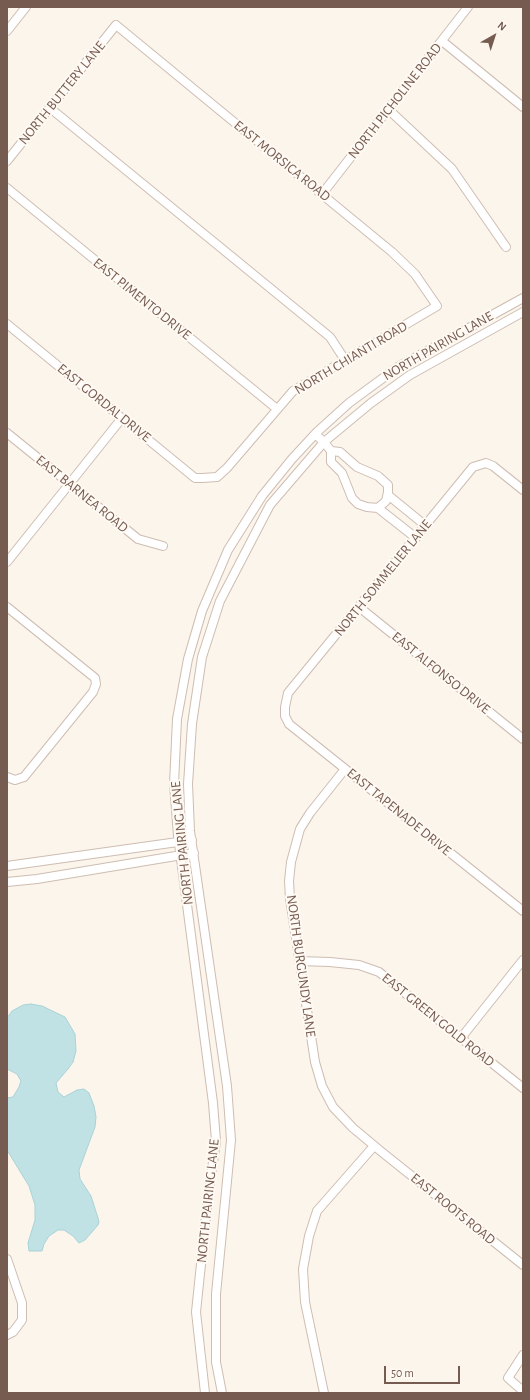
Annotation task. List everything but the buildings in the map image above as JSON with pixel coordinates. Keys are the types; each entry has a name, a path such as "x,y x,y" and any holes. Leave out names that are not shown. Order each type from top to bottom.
{"street":[{"path":"7,31 26,7"},
{"name":"NORTH PICHOLINE ROAD","path":"322,194 468,7"},
{"name":"NORTH BUTTERY LANE","path":"7,161 116,26"},
{"name":"EAST MORSICA ROAD","path":"116,26 392,252 415,274 437,306"},
{"path":"442,41 523,107"},
{"path":"50,108 330,337 345,360"},
{"path":"388,109 452,169 506,247"},
{"name":"EAST PIMENTO DRIVE","path":"7,188 277,409"},
{"name":"NORTH PAIRING LANE","path":"205,1393 196,1312 208,1197 216,1141 212,1095 179,842 174,784 176,719 188,659 202,611 228,550 262,496 292,459 315,434 349,403 398,367 523,298"},
{"name":"NORTH CHIANTI ROAD","path":"202,478 217,477 227,468 293,391 437,306"},
{"name":"NORTH PAIRING LANE","path":"222,1393 216,1362 216,1294 231,1140 227,1086 192,840 188,784 192,724 202,657 220,601 270,505 324,442 371,403 410,375 523,312"},
{"name":"EAST GORDAL DRIVE","path":"7,324 195,478 202,478"},
{"path":"7,562 122,418"},
{"name":"EAST BARNEA ROAD","path":"7,433 138,540 163,546"},
{"path":"315,434 331,451 331,462 342,473 352,498 358,504 378,508 416,538"},
{"path":"331,451 340,452 357,467 378,476 388,486 386,501 378,508"},
{"name":"NORTH SOMMELIER LANE","path":"285,707 288,694 473,468 486,463 493,466 523,490"},
{"path":"388,495 426,526"},
{"path":"7,607 95,678 96,684 94,692 24,777 15,780 7,777"},
{"name":"EAST ALFONSO DRIVE","path":"359,607 523,739"},
{"name":"EAST TAPENADE DRIVE","path":"285,707 285,716 289,724 523,911"},
{"name":"NORTH BURGUNDY LANE","path":"345,769 310,813 300,829 291,862 289,881 290,899 315,1062 322,1086 333,1107 353,1128 383,1153"},
{"path":"7,866 192,840"},
{"path":"7,882 37,879 194,854"},
{"path":"461,1038 523,960"},
{"name":"EAST GREEN GOLD ROAD","path":"299,961 359,965 380,972 523,1088"},
{"path":"324,1393 305,1302 304,1269 309,1236 317,1211 374,1146"},
{"name":"EAST ROOTS ROAD","path":"383,1153 523,1265"},
{"path":"7,1259 22,1303 22,1320 13,1332 7,1335"},
{"path":"523,1355 508,1378 523,1391"}],"water":[{"path":"31,1004 42,1006 65,1017 75,1034 76,1051 73,1062 56,1083 58,1092 64,1097 77,1090 84,1089 89,1093 96,1117 95,1127 79,1170 80,1179 91,1196 99,1222 98,1225 85,1240 79,1243 73,1236 64,1230 58,1230 49,1236 42,1251 29,1251 28,1243 35,1220 35,1205 29,1186 7,1150 7,1098 13,1097 21,1081 17,1074 7,1069 7,1018 12,1011 23,1005"}]}
